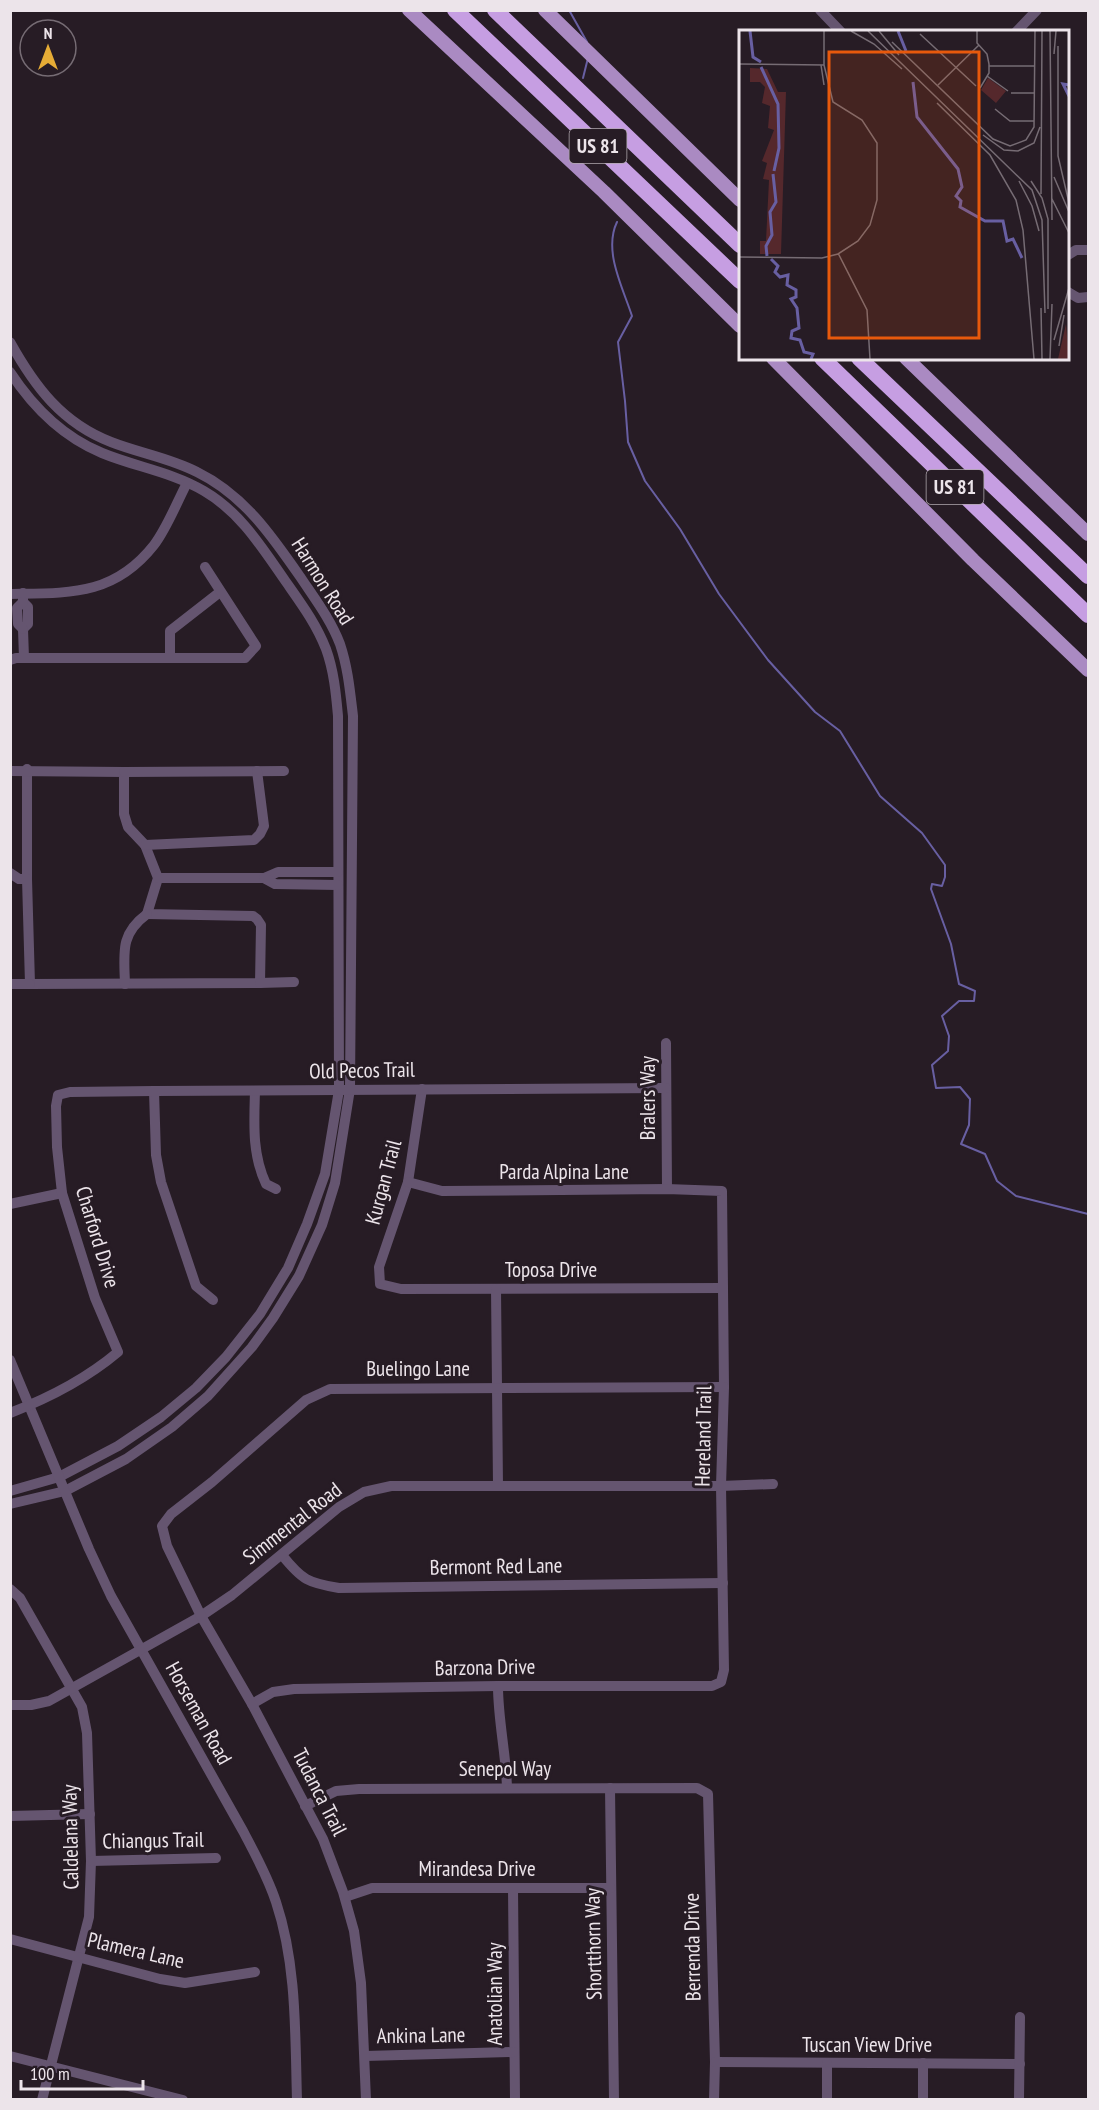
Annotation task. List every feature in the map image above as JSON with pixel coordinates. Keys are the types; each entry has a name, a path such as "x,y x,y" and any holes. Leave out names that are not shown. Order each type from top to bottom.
{"highway":[{"name":"US 81","path":"455,10 739,279"},
{"name":"US 81","path":"495,10 739,244"},
{"path":"504,10 537,52"},
{"name":"US 81","path":"824,360 1089,615"},
{"name":"US 81","path":"861,360 1089,576"}],"main road":[{"path":"409,10 604,192 739,324"},
{"path":"545,10 739,198"},
{"path":"775,360 973,560 1089,670"},
{"path":"908,360 1089,534"}],"street":[{"path":"820,10 838,30"},
{"path":"1018,30 1037,10"},
{"path":"1070,250 1089,250"},
{"path":"1069,294 1078,298 1089,297"},
{"name":"Harmon Road","path":"10,342 27,373 45,396 74,422 110,442 195,470 218,483 243,502 269,532 321,607 339,642 348,672 353,716 344,1090"},
{"name":"Harmon Road","path":"10,372 24,393 44,415 67,434 101,453 170,475 204,492 229,509 250,531 315,623 335,684 338,716 338,885 344,1090"},
{"path":"10,594 23,598 71,593 102,586 133,567 155,544 187,483"},
{"path":"10,660 24,658 245,658 256,646 205,567"},
{"path":"170,658 170,631 220,592"},
{"path":"23,598 28,607 28,624 23,629 24,658"},
{"path":"27,770 17,879 30,984"},
{"path":"10,771 284,771"},
{"path":"146,845 254,840 264,826 257,771"},
{"path":"124,772 128,827 146,845 158,878 147,914"},
{"path":"158,878 264,878 278,872 338,872"},
{"path":"264,878 275,884 338,885"},
{"path":"125,984 124,951 128,936 133,924 147,914 253,916 257,918 261,925 260,983"},
{"path":"10,984 294,982"},
{"name":"Bralers Way","path":"666,1043 667,1190"},
{"name":"Old Pecos Trail","path":"58,1095 70,1092 154,1091 666,1088"},
{"name":"Kurgan Trail","path":"380,1284 379,1267 408,1182 422,1089"},
{"path":"255,1090 254,1126 258,1166 266,1184 276,1189"},
{"path":"10,1491 59,1477 118,1446 161,1417 196,1388 226,1357 260,1314 288,1268 325,1174 344,1090"},
{"path":"10,1504 65,1491 126,1459 172,1427 208,1396 252,1347 299,1276 322,1225 335,1183 344,1090"},
{"path":"154,1091 156,1155 161,1182 196,1286 213,1300"},
{"name":"Charford Drive","path":"30,1406 64,1390 97,1370 118,1352 95,1298 62,1193 57,1147 58,1095"},
{"name":"Parda Alpina Lane","path":"408,1182 442,1191 722,1191"},
{"name":"Hereland Trail","path":"721,1682 724,1670 721,1486 724,1387 722,1191"},
{"path":"10,1204 62,1193"},
{"name":"Toposa Drive","path":"380,1284 401,1289 723,1288"},
{"path":"496,1289 498,1486"},
{"name":"Horseman Road","path":"10,1360 111,1596 243,1831 262,1867 276,1902 287,1948 293,1991 297,2100"},
{"name":"Buelingo Lane","path":"162,1526 171,1514 212,1482 306,1400 330,1389 724,1387"},
{"path":"10,1413 30,1406"},
{"name":"Simmental Road","path":"10,1705 31,1705 49,1701 201,1616 232,1595 339,1507 364,1492 391,1486 773,1484"},
{"name":"Tudanca Trail","path":"162,1526 168,1546 201,1616 252,1704 323,1839 345,1897 356,1941 361,1983 366,2100"},
{"name":"Bermont Red Lane","path":"282,1555 295,1571 314,1584 339,1588 723,1583"},
{"name":"Caldelana Way","path":"10,1589 20,1598 82,1707 86,1722 91,1861 89,1917 42,2100"},
{"name":"Barzona Drive","path":"252,1704 273,1692 294,1689 712,1686 721,1682"},
{"path":"498,1686 498,1713 506,1759 507,1788"},
{"name":"Shortthorn Way","path":"610,1788 615,2100"},
{"name":"Senepol Way","path":"305,1806 336,1791 697,1788 708,1794"},
{"name":"Berrenda Drive","path":"708,1794 714,2100"},
{"path":"10,1816 90,1814"},
{"name":"Chiangus Trail","path":"91,1861 216,1858"},
{"name":"Mirandesa Drive","path":"345,1897 372,1888 611,1888"},
{"name":"Anatolian Way","path":"513,1888 514,2100"},
{"name":"Plamera Lane","path":"10,1939 160,1979 185,1983 255,1972"},
{"path":"1020,2017 1020,2100"},
{"name":"Ankina Lane","path":"365,2056 514,2052"},
{"path":"10,2056 183,2100"},
{"name":"Tuscan View Drive","path":"715,2062 1020,2064"},
{"path":"827,2063 827,2100"},
{"path":"923,2063 923,2100"}],"waterway":[{"path":"569,10 587,42"},
{"path":"583,78 588,58"},
{"path":"617,222 613,233 613,257 632,316 618,342 628,442 645,481 680,529 719,594 768,660 815,712 840,731 880,796 922,833 945,865 942,886 932,884 931,889 951,944 959,984 975,991 974,1001 959,1001 942,1016 949,1036 948,1051 932,1065 936,1088 960,1087 970,1099 969,1125 961,1144 985,1154 997,1181 1016,1196 1088,1214"}]}
